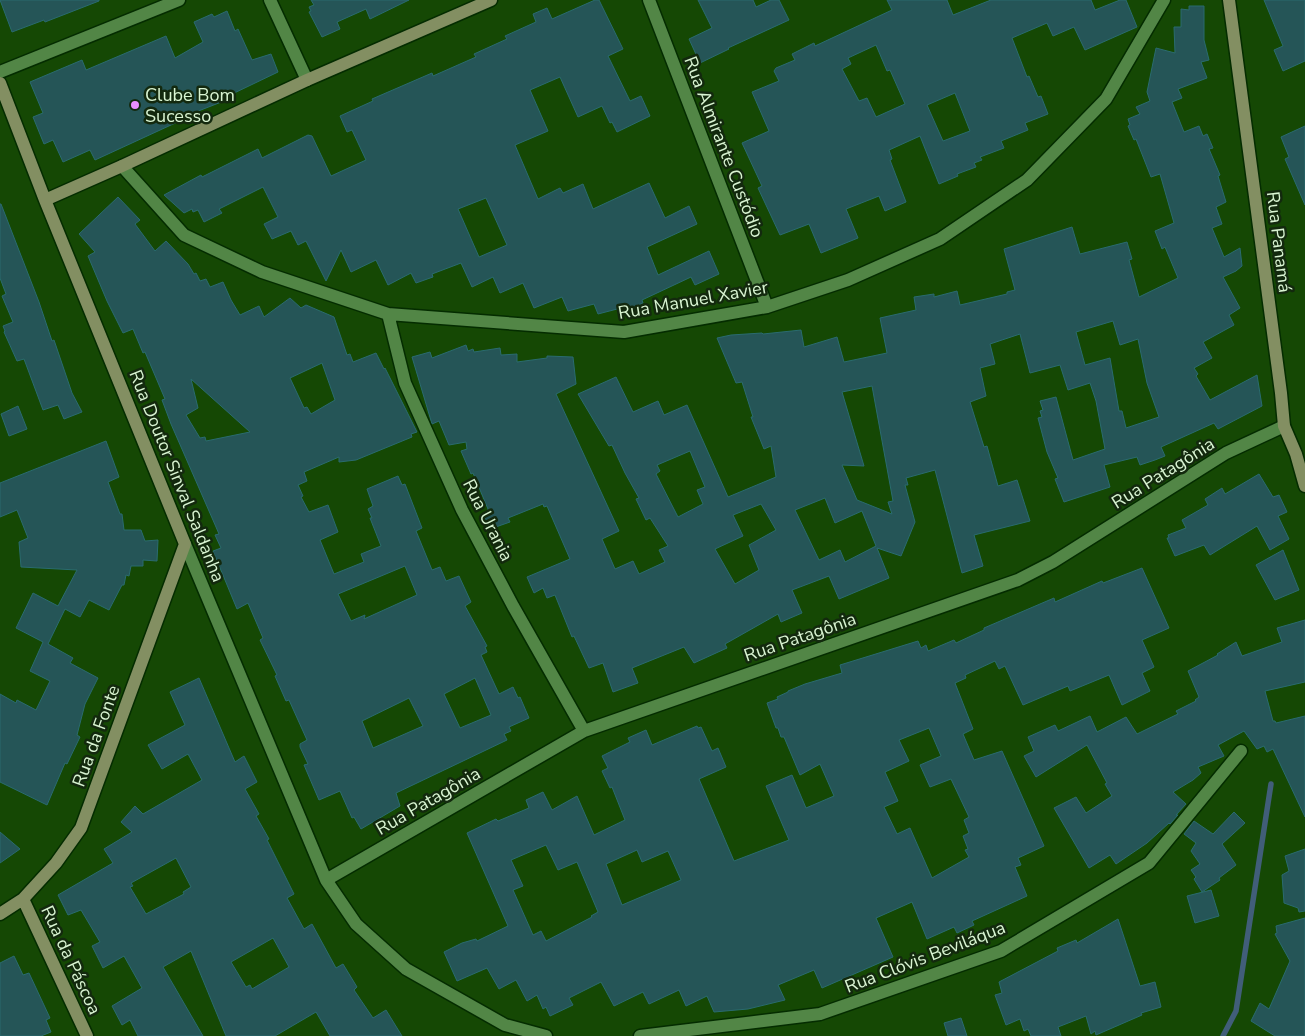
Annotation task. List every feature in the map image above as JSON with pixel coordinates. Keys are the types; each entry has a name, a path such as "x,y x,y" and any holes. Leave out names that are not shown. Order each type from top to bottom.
{"street":[{"path":"0,72 178,0"},
{"path":"270,0 307,80"},
{"path":"45,200 307,80 491,0"},
{"name":"Rua Almirante Custódio","path":"649,0 767,307"},
{"name":"Rua Manuel Xavier","path":"122,166 184,235 262,272 388,314 624,332 767,307 848,280 940,239 1027,180 1106,99 1164,0"},
{"name":"Rua Panamá","path":"1230,0 1284,426 1301,454 1305,486"},
{"name":"Rua Doutor Sinval Saldanha","path":"0,83 45,200 185,544 326,880"},
{"name":"Rua Urania","path":"388,314 405,383 462,510 513,606 584,731"},
{"name":"Rua Patagônia","path":"326,880 584,731 1018,580 1053,562 1226,453 1284,426"},
{"name":"Rua da Fonte","path":"0,914 23,899 56,863 81,828 185,544"},
{"name":"Rua Clóvis Beviláqua","path":"640,1036 666,1035 820,1014 1001,951 1149,863 1241,751"},
{"path":"326,880 356,924 406,969 506,1026 546,1036"},
{"name":"Rua da Páscoa","path":"23,899 87,1036"}],"building":[{"path":"0,0 99,1 45,22 44,20 12,32"},
{"path":"311,0 409,0 370,19 366,9 337,22 340,29 322,37 309,12 311,11 309,7 314,5"},
{"path":"599,0 623,49 608,56 630,101 641,96 650,116 617,132 612,122 610,123 602,106 578,117 560,77 530,90 548,131 515,145 538,199 560,188 563,193 583,184 593,209 649,183 665,218 689,206 697,224 647,247 658,275 709,251 719,274 695,285 691,277 642,300 643,303 623,311 621,308 598,314 594,304 568,311 562,297 534,308 523,283 500,293 493,277 472,287 461,263 432,274 433,277 416,283 411,273 388,285 376,260 351,272 341,250 326,281 306,241 298,245 291,231 272,239 264,224 278,217 263,187 219,209 222,213 204,222 198,210 193,212 192,209 184,213 164,195 201,175 202,177 258,149 262,158 308,135 312,136 331,176 366,160 352,130 347,132 340,116 373,101 372,99 432,73 433,76 476,57 474,54 507,39 505,36 536,22 533,14 547,8 552,19","holes":["486,198 507,245 479,257 458,209"]},
{"path":"698,0 753,0 756,7 771,0 779,0 789,20 700,63 689,39 712,28"},
{"path":"887,0 947,0 953,15 991,0 1091,0 1095,10 1120,0 1126,0 1137,27 1085,50 1074,27 1053,36 1047,23 1012,38 1027,77 1029,76 1038,97 1041,96 1048,114 1025,123 1028,130 1001,141 1004,148 980,157 982,160 974,163 976,167 957,174 958,176 939,184 920,136 889,150 892,159 890,160 906,202 885,211 879,196 846,209 858,238 821,253 809,224 780,235 758,188 762,186 742,143 769,131 752,92 779,81 774,71 776,68 795,60 792,54 814,43 815,46 892,10","holes":["876,45 887,71 890,70 905,104 876,117 867,98 859,101 842,69 851,64 848,58","955,93 970,131 943,141 927,105"]},
{"path":"1264,0 1305,0 1305,61 1283,71 1274,50 1283,46"},
{"path":"1189,6 1204,6 1204,40 1209,60 1201,62 1207,78 1178,89 1182,98 1172,102 1184,132 1199,126 1203,136 1207,134 1213,148 1209,149 1220,175 1218,176 1226,202 1216,207 1222,224 1212,228 1224,257 1240,248 1242,266 1223,277 1240,308 1229,315 1234,325 1203,342 1212,358 1194,368 1198,374 1196,376 1210,400 1257,375 1262,406 1218,429 1214,423 1161,447 1165,456 1155,460 1140,465 1137,457 1104,465 1110,487 1064,502 1055,479 1058,478 1047,452 1038,418 1042,417 1040,411 1043,410 1040,401 1056,397 1073,460 1105,449 1096,401 1090,383 1068,390 1060,365 1030,373 1020,334 990,344 995,364 980,368 986,396 970,402 984,447 987,446 998,486 1017,480 1030,521 974,535 983,566 962,573 935,470 906,478 908,485 905,485 915,522 901,556 877,548 889,578 839,599 829,576 792,590 802,613 781,622 778,614 725,644 727,648 694,663 684,647 632,668 638,683 613,692 603,663 589,668 574,636 572,637 555,595 547,598 543,588 534,593 527,577 570,559 547,506 544,507 543,504 508,518 510,522 490,529 483,513 488,512 488,509 473,473 471,474 461,451 467,449 466,442 449,445 439,421 432,424 412,357 430,352 432,358 466,345 468,351 473,349 474,352 500,348 501,355 517,354 517,362 547,358 547,356 573,357 576,384 556,394 619,531 602,539 615,569 633,561 639,574 665,562 659,550 668,546 650,518 646,520 636,499 639,498 612,445 609,446 578,394 616,377 633,412 658,401 664,415 687,405 728,497 776,477 771,446 764,449 751,417 753,417 742,382 736,383 717,338 731,335 801,330 804,347 837,337 844,362 887,353 880,318 916,310 914,297 934,294 934,297 957,291 960,305 1007,294 1007,292 1015,290 1004,249 1072,227 1080,254 1127,242 1132,259 1129,260 1139,297 1178,278 1165,247 1162,249 1155,231 1174,223 1160,174 1151,177 1136,139 1134,140 1128,126 1130,125 1128,119 1140,114 1136,107 1150,101 1147,92 1156,48 1175,53 1174,27 1181,27 1181,9 1189,10","holes":["1113,321 1120,345 1138,339 1147,383 1159,417 1126,428 1122,411 1119,411 1110,358 1085,365 1076,332","872,386 893,501 888,502 892,514 857,500 842,465 864,466 842,392","690,451 705,487 697,490 703,504 678,517 656,474 660,471 657,465","825,498 835,523 862,511 876,546 845,562 840,550 819,560 795,510","761,504 776,530 749,545 759,570 735,584 715,549 743,536 733,515"]},
{"path":"227,11 235,31 238,29 252,60 271,54 278,72 228,96 229,99 183,117 184,119 95,160 90,150 63,162 53,140 44,144 33,117 43,113 30,82 82,60 86,70 166,36 175,58 203,42 194,22 212,14 214,17"},
{"path":"1305,126 1305,205 1285,159 1289,157 1281,137"},
{"path":"118,197 140,220 135,224 155,251 166,241 188,264 194,274 196,273 200,281 206,279 210,287 223,282 240,315 259,306 264,317 290,298 301,308 306,305 334,317 347,355 350,354 353,362 376,353 417,432 411,434 412,437 356,460 339,462 339,457 304,472 307,481 298,485 303,496 301,497 309,512 328,505 338,532 320,540 334,574 364,562 361,554 381,546 370,518 372,518 368,509 373,506 367,489 398,476 402,485 405,484 422,528 416,531 432,570 440,567 446,581 459,576 471,602 465,606 487,646 485,647 487,652 481,655 499,694 513,687 518,698 520,697 529,718 509,727 511,731 504,734 507,740 396,793 400,806 361,829 354,817 352,818 340,791 319,800 304,765 308,764 300,747 300,744 307,740 289,700 286,701 275,676 277,675 260,640 263,638 248,603 237,609 213,551 221,548 215,535 219,534 171,424 162,400 165,399 133,329 123,333 88,256 95,252 79,234","holes":["322,363 335,400 311,414 307,407 304,408 290,378","191,379 250,432 206,441 205,437 200,438 186,415 198,408","405,566 417,595 364,619 365,615 351,621 338,594","475,678 491,715 460,728 444,694","409,698 423,726 373,748 362,721"]},
{"path":"0,204 39,302 52,341 54,340 72,393 82,412 64,419 58,405 43,410 24,359 17,361 4,332 3,326 13,322 2,296 6,294 0,278"},
{"path":"18,406 27,429 9,436 1,414"},
{"path":"106,441 119,477 108,482 120,514 122,514 124,530 141,530 145,541 158,540 157,561 143,560 143,566 131,566 129,576 126,575 124,585 122,585 109,610 89,600 80,617 65,609 48,644 73,658 70,663 98,678 85,704 77,735 80,737 67,764 65,763 47,805 0,782 0,694 16,703 17,700 36,710 50,681 30,671 43,642 16,628 33,593 58,606 77,570 21,567 19,542 28,538 17,510 0,517 0,483"},
{"path":"1259,474 1273,497 1279,495 1287,512 1278,516 1289,539 1270,550 1257,526 1210,555 1204,545 1175,556 1167,538 1169,538 1168,535 1186,528 1182,520 1208,505 1205,499 1222,488 1225,494"},
{"path":"1283,550 1299,590 1275,600 1256,565"},
{"path":"1142,568 1169,628 1142,640 1154,667 1142,673 1150,691 1122,705 1109,675 1070,691 1068,686 1023,705 1005,666 999,669 995,661 965,675 966,678 955,683 973,729 963,734 974,760 1002,751 1044,846 1018,858 1021,865 1015,867 1027,896 972,921 974,925 957,933 954,927 927,939 912,902 876,918 893,957 822,988 814,970 778,985 785,1000 748,1009 714,1012 707,996 686,1006 679,990 649,1004 643,992 614,1006 601,982 569,998 573,1005 550,1016 546,1007 543,1009 537,995 527,1001 516,980 499,989 487,968 457,981 444,952 462,943 476,939 477,941 508,926 467,833 496,819 498,821 529,808 526,800 543,792 552,810 577,796 594,835 625,820 612,787 610,788 602,771 608,768 602,756 630,742 628,738 646,730 652,745 697,726 698,728 701,727 712,751 718,748 726,767 699,779 734,861 789,840 766,786 792,775 806,808 834,796 820,764 800,775 784,737 781,737 778,728 776,728 767,703 805,684 842,673 840,665 918,641 921,648 926,645 928,651 954,640 956,643 984,630 984,628 1054,598 1055,602 1102,581 1103,583","holes":["929,728 941,756 920,765 930,787 951,779 969,817 964,820 969,833 963,836 968,849 965,850 969,857 932,878 910,828 897,834 884,807 898,801 885,772 909,761 899,740","546,845 558,870 577,862 598,912 546,941 541,931 533,935 513,890 523,886 511,860","637,850 642,862 668,851 681,880 622,905 606,864"]},
{"path":"1305,620 1305,682 1265,691 1273,721 1276,723 1305,716 1305,817 1273,749 1267,752 1264,746 1257,749 1244,731 1218,745 1224,756 1198,767 1201,773 1173,792 1186,804 1170,824 1147,843 1116,864 1110,855 1089,868 1054,808 1076,797 1086,813 1112,796 1105,784 1107,783 1087,745 1036,777 1024,756 1034,751 1028,737 1055,725 1058,731 1090,716 1097,732 1126,717 1137,734 1178,714 1176,711 1196,701 1199,697 1188,671 1218,655 1236,642 1242,656 1282,642 1277,628"},
{"path":"199,678 235,762 244,756 257,782 245,789 259,814 256,816 269,839 267,840 294,894 287,898 304,929 312,924 336,968 343,964 357,987 354,990 373,1018 386,1010 402,1036 330,1036 316,1012 275,1036 226,1036 191,951 163,967 203,1036 138,1036 130,1020 122,1025 112,1006 142,988 124,956 103,968 92,946 100,942 81,910 68,915 58,895 113,863 104,849 132,832 121,822 135,806 143,814 202,780 188,754 162,769 148,745 185,725 170,692","holes":["176,858 191,887 183,892 184,894 146,914 130,887 133,886 131,883","273,938 289,967 252,989 250,985 246,987 231,962"]},
{"path":"1234,812 1245,823 1222,844 1236,865 1219,878 1220,880 1202,892 1191,870 1200,864 1191,851 1196,843 1184,834 1194,821 1213,834"},
{"path":"0,832 20,849 0,863"},
{"path":"1305,849 1305,911 1299,912 1298,908 1284,903 1282,875 1289,871 1285,856"},
{"path":"1211,890 1219,916 1195,923 1187,896"},
{"path":"1305,918 1305,1036 1275,1036 1251,1021 1260,1003 1269,1009 1290,961 1275,934 1277,933 1276,926"},
{"path":"1118,919 1140,986 1155,982 1161,1007 1141,1013 1142,1015 1096,1035 1095,1031 1091,1034 1086,1016 1058,1027 1061,1036 1031,1036 1028,1029 1024,1031 1020,1019 1006,1025 995,995 1002,993 999,982 1058,951 1057,948 1076,940 1077,943"},
{"path":"14,956 23,975 29,973 50,1018 46,1020 51,1032 41,1036 0,1036 0,963"},
{"path":"961,1018 967,1036 948,1036 944,1023"}],"waterway":[{"path":"1223,1036 1236,1011 1271,784"}],"place":[{"name":"Clube Bom Sucesso","path":"135,105"}]}
